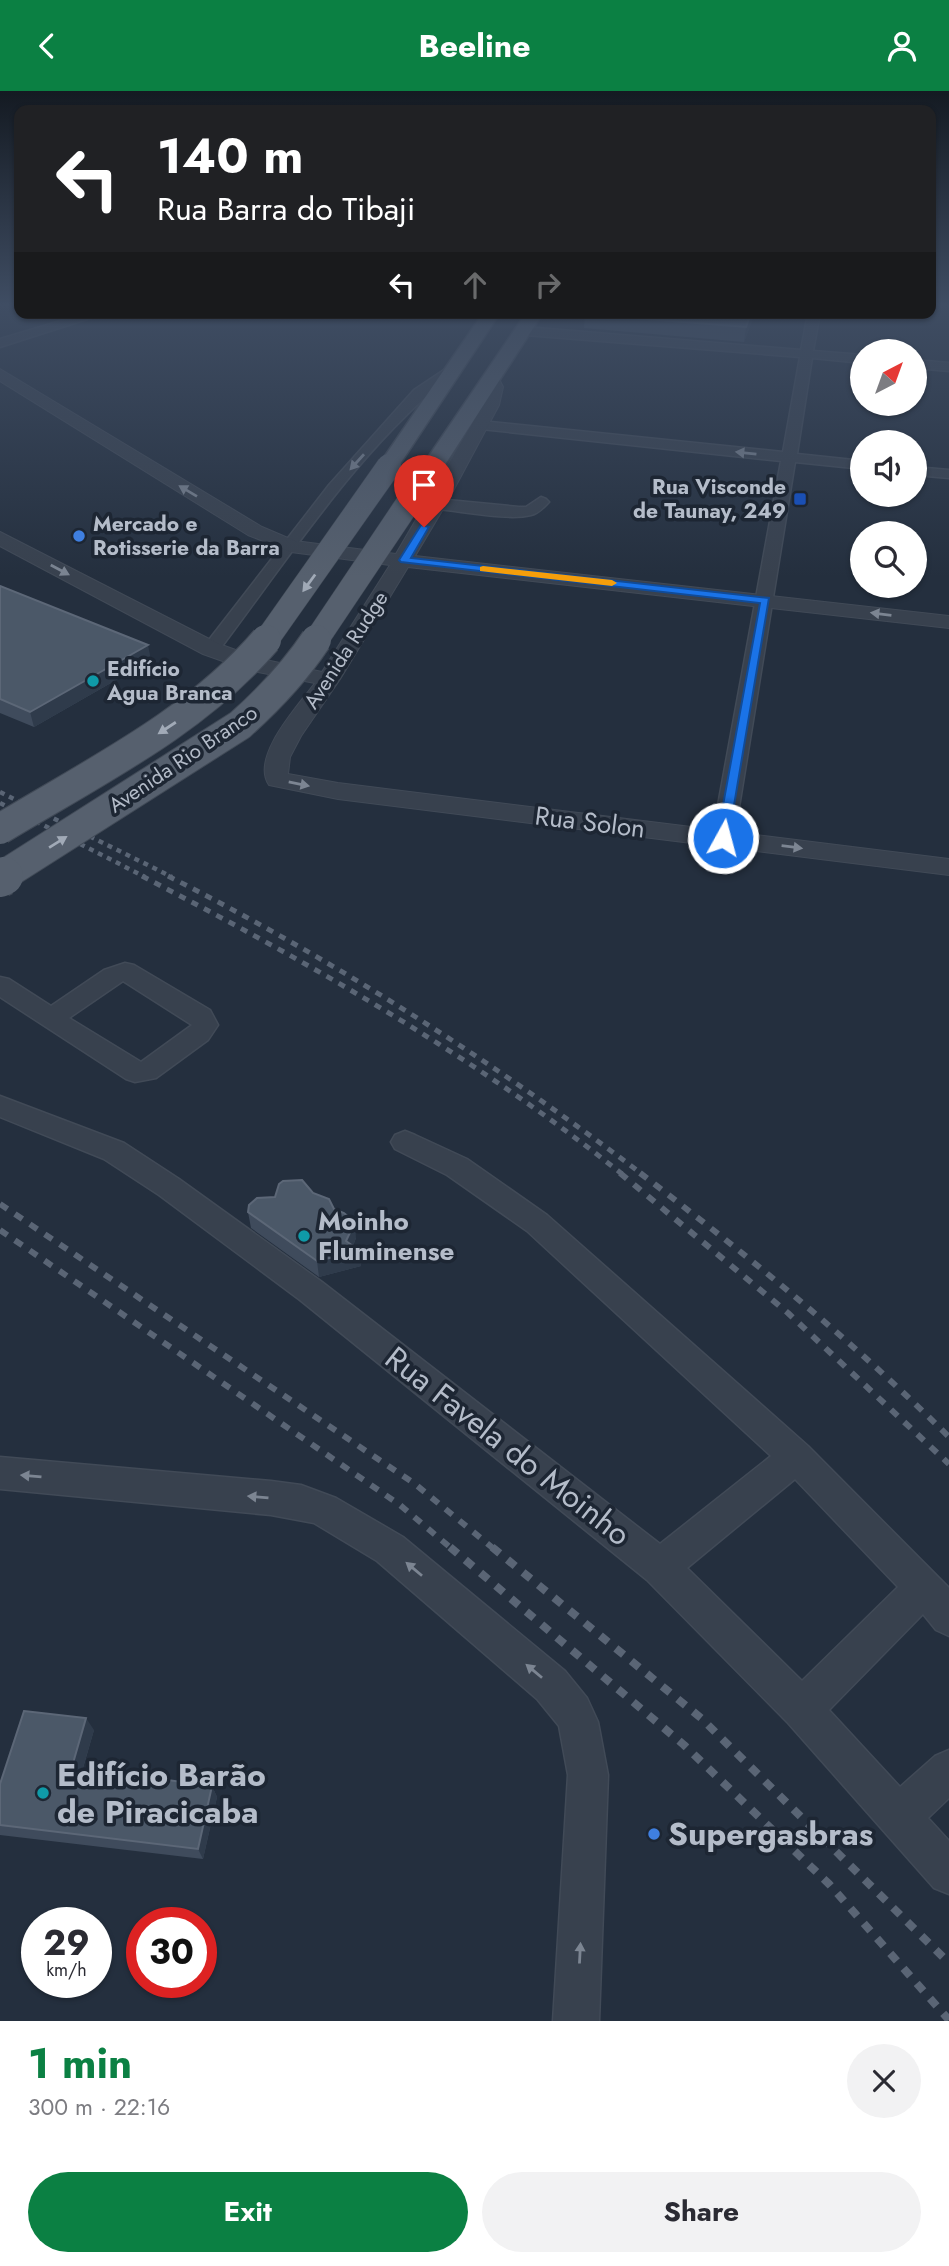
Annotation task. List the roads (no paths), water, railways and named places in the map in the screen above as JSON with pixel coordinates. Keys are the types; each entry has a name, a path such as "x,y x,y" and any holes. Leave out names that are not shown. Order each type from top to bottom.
{"main road":[{"name":"Avenida Rio Branco","path":"0,829 153,737 212,695 240,671 274,631 435,397"},
{"name":"Avenida Rudge","path":"431,469 480,397"},
{"name":"Avenida Rio Branco","path":"0,879 231,732 266,702 298,667 431,469"}],"street":[{"path":"36,397 246,526 290,546 949,622"},
{"path":"211,649 334,488 415,397"},
{"name":"Avenida Rudge","path":"289,736 329,679 404,560 481,425 493,397"},
{"path":"723,838 800,397"},
{"path":"481,425 850,464"},
{"path":"927,472 949,474"},
{"path":"437,504 519,512 530,511 541,502"},
{"path":"0,538 211,649 256,666 329,679"},
{"name":"Rua Solon","path":"289,736 278,758 275,773 278,780 295,784 949,867"},
{"path":"0,985 51,1018 140,1073 147,1071 199,1034 205,1025 201,1016 125,971 51,1018"},
{"name":"Rua Favela do Moinho","path":"0,1106 114,1151 169,1187 311,1291 660,1567 802,1709 949,1873"},
{"path":"405,1142 457,1167 537,1223 796,1457 925,1587 949,1617"},
{"path":"660,1567 796,1457"},
{"path":"0,1473 301,1502 324,1510 390,1549 551,1685 578,1722 588,1775 576,2021"},
{"path":"802,1709 925,1587"},
{"path":"898,1818 949,1770"}],"railway":[{"path":"0,792 172,877"},
{"path":"0,803 145,877"},
{"path":"142,876 390,1013 508,1090 622,1174"},
{"path":"168,876 292,943 412,1015 528,1092 642,1174"},
{"path":"620,1173 788,1313 949,1464"},
{"path":"640,1173 799,1300 913,1401 949,1437"},
{"path":"0,1204 415,1484 494,1549"},
{"path":"0,1230 400,1505 452,1549"},
{"path":"450,1547 684,1745 829,1884 949,2020"},
{"path":"492,1547 701,1718 949,1963"}],"place":[{"name":"Rua Visconde de Taunay, 249","path":"800,499"},
{"name":"Mercado e Rotisserie da Barra","path":"79,536"},
{"name":"Edifício Agua Branca","path":"93,681"},
{"name":"Moinho Fluminense","path":"304,1236"},
{"name":"Edifício Barão de Piracicaba","path":"43,1793"},
{"name":"Supergasbras","path":"654,1834"}]}
